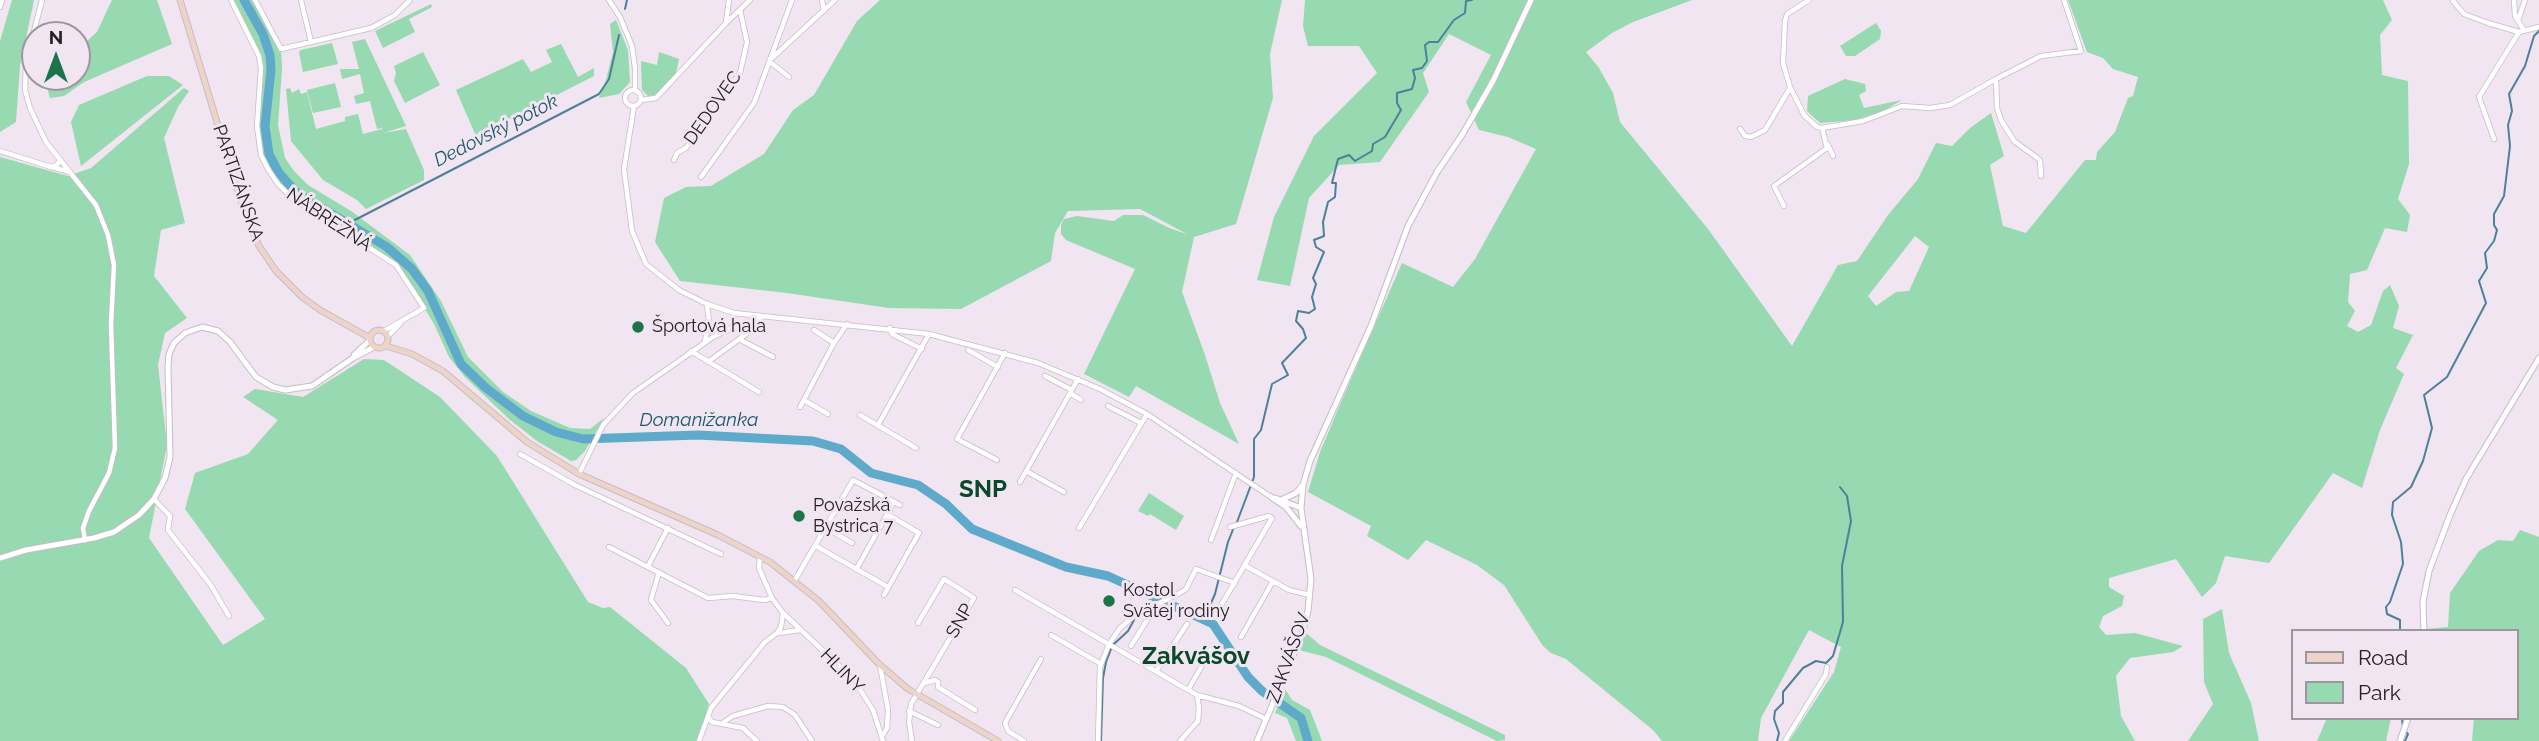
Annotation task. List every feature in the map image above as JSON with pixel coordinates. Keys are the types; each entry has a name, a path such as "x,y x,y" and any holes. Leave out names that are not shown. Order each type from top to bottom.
{"main road":[{"name":"PARTIZÁNSKA","path":"180,0 241,202 257,242 272,266 302,297 370,339"},
{"name":"PARTIZÁNSKA","path":"352,326 374,331"},
{"path":"388,340 380,348 374,347 370,339 374,331 384,331 388,340 443,371 527,442 579,474 718,535 761,557 795,580 819,601 879,664 916,694 998,741"}],"street":[{"path":"0,7 2,0"},
{"path":"41,0 26,63 25,90 36,124 101,215 114,265 111,324 115,448 108,472 83,528 85,540"},
{"name":"NÁBREŽNÁ","path":"231,0 259,56 261,68 257,127 261,155 268,169 292,198 396,265 424,308 403,321"},
{"path":"256,0 281,49 371,28 395,15 410,0"},
{"path":"301,0 311,42"},
{"path":"610,0 630,38 635,68 635,90"},
{"path":"725,23 729,0"},
{"path":"750,0 725,23 656,98 641,100 634,106 624,169 632,231 639,252 649,267 670,284 707,304 734,313 929,334 1005,353 1078,379 1147,414 1248,481 1286,507 1304,530"},
{"name":"DEDOVEC","path":"701,177 754,103 792,0"},
{"path":"822,0 824,11"},
{"name":"DEDOVEC","path":"771,60 835,0"},
{"name":"ZAKVÁŠOV","path":"1257,741 1301,637 1310,596 1310,569 1301,508 1303,485 1310,461 1371,326 1408,226 1437,172 1493,81 1531,0"},
{"path":"1809,0 1787,14 1783,63 1790,87 1804,115 1817,127 1822,128 1863,121 1902,106 1930,108 1950,105 2041,56 2081,51 2064,0"},
{"path":"2514,0 2515,16 2522,31"},
{"path":"2518,21 2525,0"},
{"path":"2453,1 2470,17 2522,31 2539,27"},
{"name":"DEDOVEC","path":"674,160 677,153 686,148 740,73 747,42 740,10"},
{"path":"2494,139 2479,97 2522,31"},
{"path":"779,38 781,43 787,45"},
{"path":"771,60 789,77"},
{"path":"1996,79 2000,120 2014,141 2040,160 2041,176"},
{"path":"1740,129 1745,136 1751,137 1765,130 1790,87"},
{"path":"635,90 640,94 641,100"},
{"path":"634,106 628,104 625,98 628,92 635,90"},
{"path":"1822,128 1833,156"},
{"path":"1784,206 1774,186 1825,150 1828,145"},
{"path":"0,151 71,172"},
{"path":"51,167 60,159"},
{"path":"705,342 709,321 707,304"},
{"path":"579,474 600,430 614,411 633,393 705,342 730,328 766,318"},
{"path":"708,362 757,326 757,320"},
{"path":"384,331 403,321"},
{"path":"388,340 403,321"},
{"path":"800,407 834,342 847,324"},
{"path":"0,558 26,550 85,540 122,528 154,499 165,478 170,457 169,357 174,343 185,333 202,327 218,331 230,342 253,374 261,381 281,389 307,387 374,347"},
{"path":"890,328 892,334 922,349"},
{"path":"814,330 834,342"},
{"path":"878,425 929,334"},
{"path":"353,358 370,339"},
{"path":"739,339 772,357"},
{"path":"968,350 998,367"},
{"path":"691,351 760,392"},
{"path":"997,460 957,439 1005,353"},
{"path":"2424,629 2423,602 2429,571 2450,515 2466,479 2539,358"},
{"path":"1045,376 1082,400"},
{"path":"1020,482 1078,379"},
{"path":"804,400 828,414"},
{"path":"1108,406 1141,424"},
{"path":"1079,528 1147,414"},
{"path":"860,415 916,448"},
{"path":"520,454 721,554"},
{"path":"1026,471 1064,492"},
{"path":"1211,540 1236,473"},
{"path":"795,580 853,480 900,505"},
{"path":"1280,499 1296,493 1303,485"},
{"path":"600,496 604,486"},
{"path":"1271,497 1301,508"},
{"path":"154,499 170,516 168,530 211,584 229,616"},
{"path":"856,569 894,502"},
{"path":"1286,507 1301,508"},
{"path":"884,594 919,533 887,514"},
{"path":"1219,609 1272,518 1269,516 1230,527"},
{"path":"648,566 668,528"},
{"path":"826,528 852,543"},
{"path":"816,546 888,587"},
{"path":"609,547 708,598 772,598"},
{"name":"HLINY","path":"761,557 759,568 772,598 783,613 854,680 873,709 883,739"},
{"name":"ZAKVÁŠOV","path":"1244,565 1289,590 1310,596"},
{"path":"1098,741 1101,664 1128,620 1185,589 1195,569 1235,583"},
{"path":"659,572 651,600 668,623"},
{"name":"SNP","path":"916,694 974,598 944,579 918,623"},
{"path":"1241,637 1273,581"},
{"path":"1015,590 1112,645"},
{"path":"1131,646 1147,620 1145,610"},
{"path":"778,633 783,613"},
{"path":"1157,670 1187,624"},
{"path":"699,741 711,708 765,642 778,633 800,630"},
{"path":"1051,635 1101,664"},
{"name":"ZAKVÁŠOV","path":"1112,645 1196,695 1239,706 1266,719"},
{"path":"1188,690 1211,650"},
{"path":"1024,741 1007,731 1005,723 1041,659"},
{"path":"879,664 887,710 887,728 883,739"},
{"path":"1784,741 1826,674 1827,667"},
{"path":"924,683 935,680 938,687 975,710"},
{"path":"912,741 909,711 916,694"},
{"path":"1180,741 1198,721 1196,695"},
{"path":"724,722 733,716 768,706 782,707 795,715 812,741"},
{"path":"909,711 938,725"},
{"path":"708,717 712,722 724,722 748,730 757,741"},
{"path":"2401,738 2407,721"}],"green space":[{"path":"12,0 34,0 30,21 21,21 16,122 0,132 0,41"},
{"path":"112,0 157,0 172,44 91,79 91,37 97,32"},
{"path":"231,0 255,0 281,49 278,125 285,158 294,171 308,185 351,211 410,255 441,301 468,357 503,392 531,411 570,428 590,429 604,418 585,451 576,460 571,461 537,441 509,419 465,377 449,357 434,324 400,268 292,198 278,184 261,155 257,126 259,56"},
{"path":"880,0 1282,0 1270,54 1273,98 1236,224 1194,237 1182,292 1220,403 1239,444 1136,386 1129,397 1084,374 1135,269 1066,240 1061,234 1061,225 1064,219 1077,216 1114,221 1123,215 1143,215 1187,234 1140,209 1068,211 1055,233 1051,261 961,309 889,308 680,281 655,242 664,198 686,187 711,186 764,154 793,110 814,95 857,21"},
{"path":"1305,0 1692,0 1633,22 1586,52 1613,93 1620,122 1708,229 1792,346 1838,265 1857,261 1888,215 1918,179 1936,143 1952,146 1970,128 1991,113 2004,156 1990,165 2003,226 2026,233 2085,160 2096,160 2097,152 2115,132 2128,98 2133,96 2138,77 2113,69 2103,58 2087,52 2068,0 2383,0 2392,20 2380,35 2382,75 2408,81 2409,164 2398,199 2410,215 2407,232 2385,228 2367,270 2350,274 2348,302 2355,311 2347,326 2358,332 2371,325 2383,291 2390,285 2399,306 2393,328 2413,335 2396,368 2404,374 2380,430 2362,488 2333,473 2269,563 2225,556 2216,583 2202,597 2176,559 2109,578 2109,587 2124,596 2122,606 2103,616 2099,627 2106,635 2135,633 2183,646 2173,652 2130,658 2116,676 2121,716 2135,741 1789,741 1834,672 1841,647 1809,630 1761,718 1758,741 1662,741 1653,730 1566,659 1551,653 1543,646 1504,585 1477,565 1426,540 1408,560 1367,536 1371,526 1308,492 1320,452 1402,263 1453,287 1475,259 1536,149 1508,137 1479,130 1466,102 1491,55 1449,34 1423,73 1429,92 1380,162 1339,165 1309,198 1290,286 1257,280 1274,217 1314,136 1377,73 1359,46 1308,46 1303,26","holes":["1915,236 1929,247 1909,291 1896,292 1876,306 1868,296"]},
{"path":"431,4 432,7 409,19 415,32 383,48 375,31"},
{"path":"616,20 628,50 630,82 619,94 599,98 613,52 610,24"},
{"path":"1876,23 1881,31 1880,39 1855,56 1846,56 1840,46"},
{"path":"365,39 406,126 383,133 406,129 424,170 424,180 366,209 357,200 323,180 291,141 286,89 290,88 292,93 299,89 301,94 307,92 316,129 345,121 345,117 358,114 363,134 382,129 383,132 382,128 377,129 370,101 356,104 354,96 364,93 360,74 342,79 340,69 359,69 352,42"},
{"path":"332,43 338,64 303,72 299,52 301,50"},
{"path":"561,44 578,77 594,68 594,76 476,136 456,90 523,59 531,72 552,62 546,50"},
{"path":"423,52 440,85 405,103 394,81 394,66"},
{"path":"659,52 679,59 676,73 657,95 648,96 642,90 641,61 657,65"},
{"path":"147,76 169,76 183,85 81,166 71,122 79,105"},
{"path":"1845,79 1865,84 1866,91 1859,95 1864,108 1902,100 1883,111 1855,120 1820,123 1807,111 1808,96"},
{"path":"335,83 341,107 313,113 307,90"},
{"path":"184,88 189,91 178,107 164,138 185,223 161,230 154,276 187,318 165,333 158,365 167,445 149,538 223,645 265,619 185,509 195,473 248,454 278,420 243,397 255,389 303,397 364,359 384,360 440,397 497,456 588,602 603,608 610,607 686,668 709,704 698,741 0,741 0,157 68,176 91,168"},
{"path":"48,91 71,91 64,96 50,98"},
{"path":"1149,493 1184,516 1176,530 1150,514 1148,516 1138,511"},
{"path":"2520,530 2539,537 2539,741 2472,741 2474,720 2518,720 2518,629 2426,629 2448,627 2450,593 2479,551 2498,540 2513,541"},
{"path":"2222,609 2229,653 2251,703 2259,741 2188,741 2213,704 2204,682 2203,619"},
{"path":"1306,633 1320,645 1505,735 1505,740 1497,741 1326,657 1299,650"},
{"path":"1285,689 1292,700 1310,710 1322,741 1296,741 1287,718 1275,713"},
{"path":"2326,720 2391,720 2386,741 2317,741"}],"waterway":[{"name":"Domanižanka","path":"244,0 263,34 270,55 265,126 269,154 279,173 297,193 387,247 412,269 428,291 461,364 486,388 523,416 556,432 583,439 698,435 813,441 841,449 871,473 918,485 946,504 972,529 1066,567 1108,576 1213,624 1248,677 1262,691 1301,718 1308,741"},
{"name":"Dedovský potok","path":"625,9 627,0"},
{"path":"1237,522 1254,477 1254,439 1261,430 1272,384 1288,375 1282,363 1306,338 1296,321 1298,311 1309,313 1315,309 1312,297 1316,284 1313,278 1324,252 1316,247 1314,240 1324,236 1323,222 1328,202 1335,197 1336,183 1332,183 1338,159 1349,155 1355,161 1372,151 1373,144 1385,137 1401,110 1397,103 1397,93 1412,89 1415,78 1413,70 1422,68 1427,61 1425,45 1438,42 1454,20 1465,13 1466,1 1472,0"},
{"path":"2400,629 2400,620 2387,614 2386,607 2403,564 2401,542 2392,515 2393,502 2411,487 2423,461 2432,428 2424,395 2447,377 2486,303 2479,281 2487,268 2485,253 2494,241 2497,230 2494,214 2504,196 2510,146 2508,125 2512,111 2509,94 2525,66 2534,36 2539,31"},
{"name":"Dedovský potok","path":"349,223 599,94 609,79 619,35"},
{"path":"1777,741 1779,733 1774,719 1775,711 1783,703 1783,692 1803,668 1816,661 1826,663 1833,656 1843,622 1842,566 1851,521 1847,496 1840,487"},
{"path":"1204,619 1215,594 1234,527"},
{"name":"Domanižanka","path":"1128,585 1129,592"},
{"path":"1114,644 1128,631 1134,620"},
{"path":"1101,741 1103,678 1111,649"},
{"path":"2402,720 2403,728"},
{"path":"2405,741 2408,734 2406,732"}],"place":[{"name":"Športová hala","path":"638,327"},
{"name":"Považská Bystrica 7","path":"799,516"},
{"name":"Kostol Svätej rodiny","path":"1109,601"}],"district":[{"name":"SNP","path":"983,490"},
{"name":"Zakvášov","path":"1196,657"}]}
